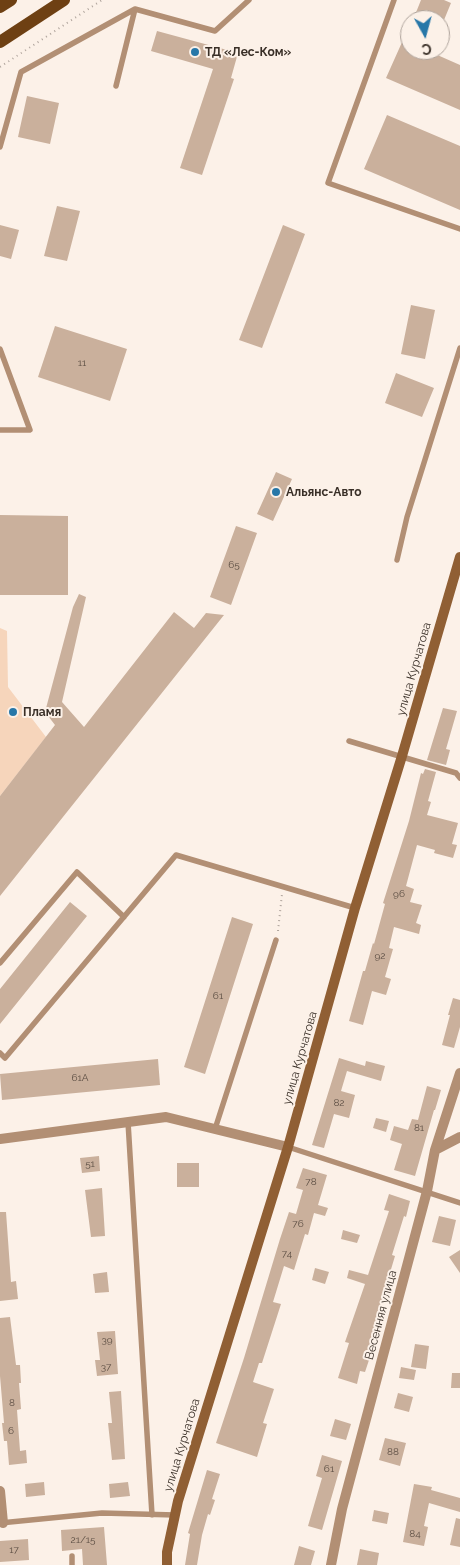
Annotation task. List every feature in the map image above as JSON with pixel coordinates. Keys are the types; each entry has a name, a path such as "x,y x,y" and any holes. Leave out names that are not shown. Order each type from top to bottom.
{"main road":[{"path":"0,7 11,0"},
{"path":"0,42 64,0"}],"street":[{"name":"улица Курчатова","path":"167,1565 167,1552 175,1515 288,1147 355,908 458,573 460,557"},
{"name":"Весенняя улица","path":"331,1565 342,1509 427,1191 435,1150 460,1073"},
{"path":"0,1139 166,1117 288,1147"},
{"path":"435,1150 460,1137"},
{"path":"0,1491 1,1523"}],"lane":[{"path":"0,147 21,72 135,9 215,31 250,0"},
{"path":"394,0 328,183 460,229"},
{"path":"116,86 135,9"},
{"path":"397,560 407,517 460,348"},
{"path":"0,349 30,430 0,430"},
{"path":"349,741 456,773 460,778"},
{"path":"0,1053 5,1058 176,855 355,908"},
{"path":"0,963 77,872 124,917"},
{"path":"215,1129 276,940"},
{"path":"128,1122 152,1514"},
{"path":"288,1147 460,1202"},
{"path":"1,1523 102,1513 175,1515"},
{"path":"72,1556 72,1565"}],"path":[{"path":"0,67 102,0"},
{"path":"276,940 283,887"}],"shaded area":[{"name":"Пламя","path":"0,628 7,631 8,687 46,737 0,796"}],"building":[{"path":"421,0 444,0 451,3 448,10 417,10"},
{"path":"157,31 238,53 231,78 234,79 202,175 180,168 213,69 151,51"},
{"path":"400,47 400,60 449,60 460,65 460,110 386,78"},
{"path":"27,96 59,103 50,144 18,137"},
{"path":"387,115 460,146 460,210 364,169"},
{"path":"57,206 80,211 67,261 44,256"},
{"path":"0,225 19,230 11,259 0,256"},
{"path":"283,225 305,234 262,348 239,340"},
{"path":"411,305 435,310 425,359 401,354"},
{"path":"55,326 127,349 110,401 38,377"},
{"path":"396,373 434,388 422,417 385,403"},
{"name":"Альянс-Авто","path":"276,472 292,479 273,521 257,514"},
{"path":"0,515 68,516 68,595 0,595"},
{"path":"236,526 257,533 231,605 210,597"},
{"path":"79,594 86,597 62,702 84,727 174,612 194,628 206,613 224,615 0,896 0,796 55,725 45,712 73,607"},
{"path":"443,708 457,711 446,749 450,750 446,765 427,760"},
{"path":"425,769 436,772 428,801 431,802 427,815 458,823 452,844 457,845 453,858 434,853 435,850 417,845 406,886 414,889 410,902 422,905 416,923 421,925 419,934 394,927 389,948 393,949 385,977 391,979 386,995 372,991 363,1025 349,1021 363,971 365,971 374,944 385,904 383,903 409,821 421,773 423,774"},
{"path":"70,902 87,916 0,1024 0,989"},
{"path":"232,917 253,924 205,1074 184,1067"},
{"path":"453,998 460,1000 460,1027 454,1048 442,1045"},
{"path":"339,1058 365,1066 366,1061 385,1066 381,1081 347,1071 341,1091 355,1095 349,1118 334,1114 324,1148 312,1145"},
{"path":"158,1059 160,1085 2,1100 0,1074"},
{"path":"427,1086 441,1090 415,1176 394,1170 402,1144 390,1140 394,1126 408,1130 412,1119 418,1120"},
{"path":"376,1118 389,1121 386,1132 373,1128"},
{"path":"99,1156 100,1171 82,1173 80,1158"},
{"path":"177,1163 199,1163 199,1187 177,1187"},
{"path":"303,1168 327,1175 318,1205 328,1208 325,1216 314,1213 308,1235 305,1234 294,1270 284,1266 273,1302 281,1304 262,1363 259,1363 253,1382 274,1389 263,1423 267,1424 257,1457 216,1443 289,1212 296,1214 303,1190 296,1188"},
{"path":"102,1188 105,1236 91,1237 85,1190"},
{"path":"389,1194 410,1201 392,1255 395,1256 366,1359 369,1360 365,1372 360,1371 357,1384 338,1378 349,1343 345,1342 365,1284 347,1278 349,1270 368,1275 389,1211 384,1210"},
{"path":"0,1212 6,1212 11,1282 16,1281 18,1299 0,1301"},
{"path":"439,1216 456,1220 450,1246 432,1242"},
{"path":"343,1230 360,1235 357,1243 341,1239"},
{"path":"460,1250 460,1273 449,1257"},
{"path":"315,1268 329,1272 325,1284 312,1280"},
{"path":"107,1272 109,1292 95,1293 93,1274"},
{"path":"10,1317 16,1365 20,1365 21,1409 17,1410 20,1451 26,1450 27,1463 9,1465 7,1441 4,1441 2,1423 4,1423 0,1376 0,1318"},
{"path":"115,1331 118,1374 97,1376 95,1360 100,1360 97,1332"},
{"path":"415,1344 429,1346 426,1369 411,1367"},
{"path":"401,1367 416,1370 414,1380 399,1378"},
{"path":"452,1373 460,1373 460,1388 451,1388"},
{"path":"121,1391 125,1459 112,1460 108,1423 112,1423 109,1392"},
{"path":"398,1393 413,1397 409,1412 394,1408"},
{"path":"335,1419 351,1424 346,1440 330,1436"},
{"path":"385,1438 406,1443 400,1466 379,1460"},
{"path":"322,1455 342,1461 322,1530 308,1526 322,1478 316,1476"},
{"path":"207,1470 220,1474 212,1499 215,1500 210,1515 208,1514 202,1535 197,1565 185,1565 190,1534 188,1533"},
{"path":"44,1482 45,1495 26,1497 25,1484"},
{"path":"128,1482 130,1496 110,1498 109,1484"},
{"path":"414,1484 432,1487 431,1490 460,1498 460,1512 429,1503 424,1526 428,1527 424,1546 403,1542"},
{"path":"374,1510 389,1513 387,1524 372,1521"},
{"path":"456,1518 460,1519 460,1547 450,1545"},
{"path":"104,1527 107,1565 83,1565 82,1549 62,1551 61,1530"},
{"path":"28,1539 29,1560 0,1562 0,1541"},
{"path":"299,1546 315,1551 311,1565 294,1565"},
{"path":"360,1549 379,1553 377,1565 357,1565"}],"place":[{"name":"ТД «Лес-Ком»","path":"195,52"},
{"name":"Альянс-Авто","path":"276,492"},
{"name":"Пламя","path":"13,712"}]}
